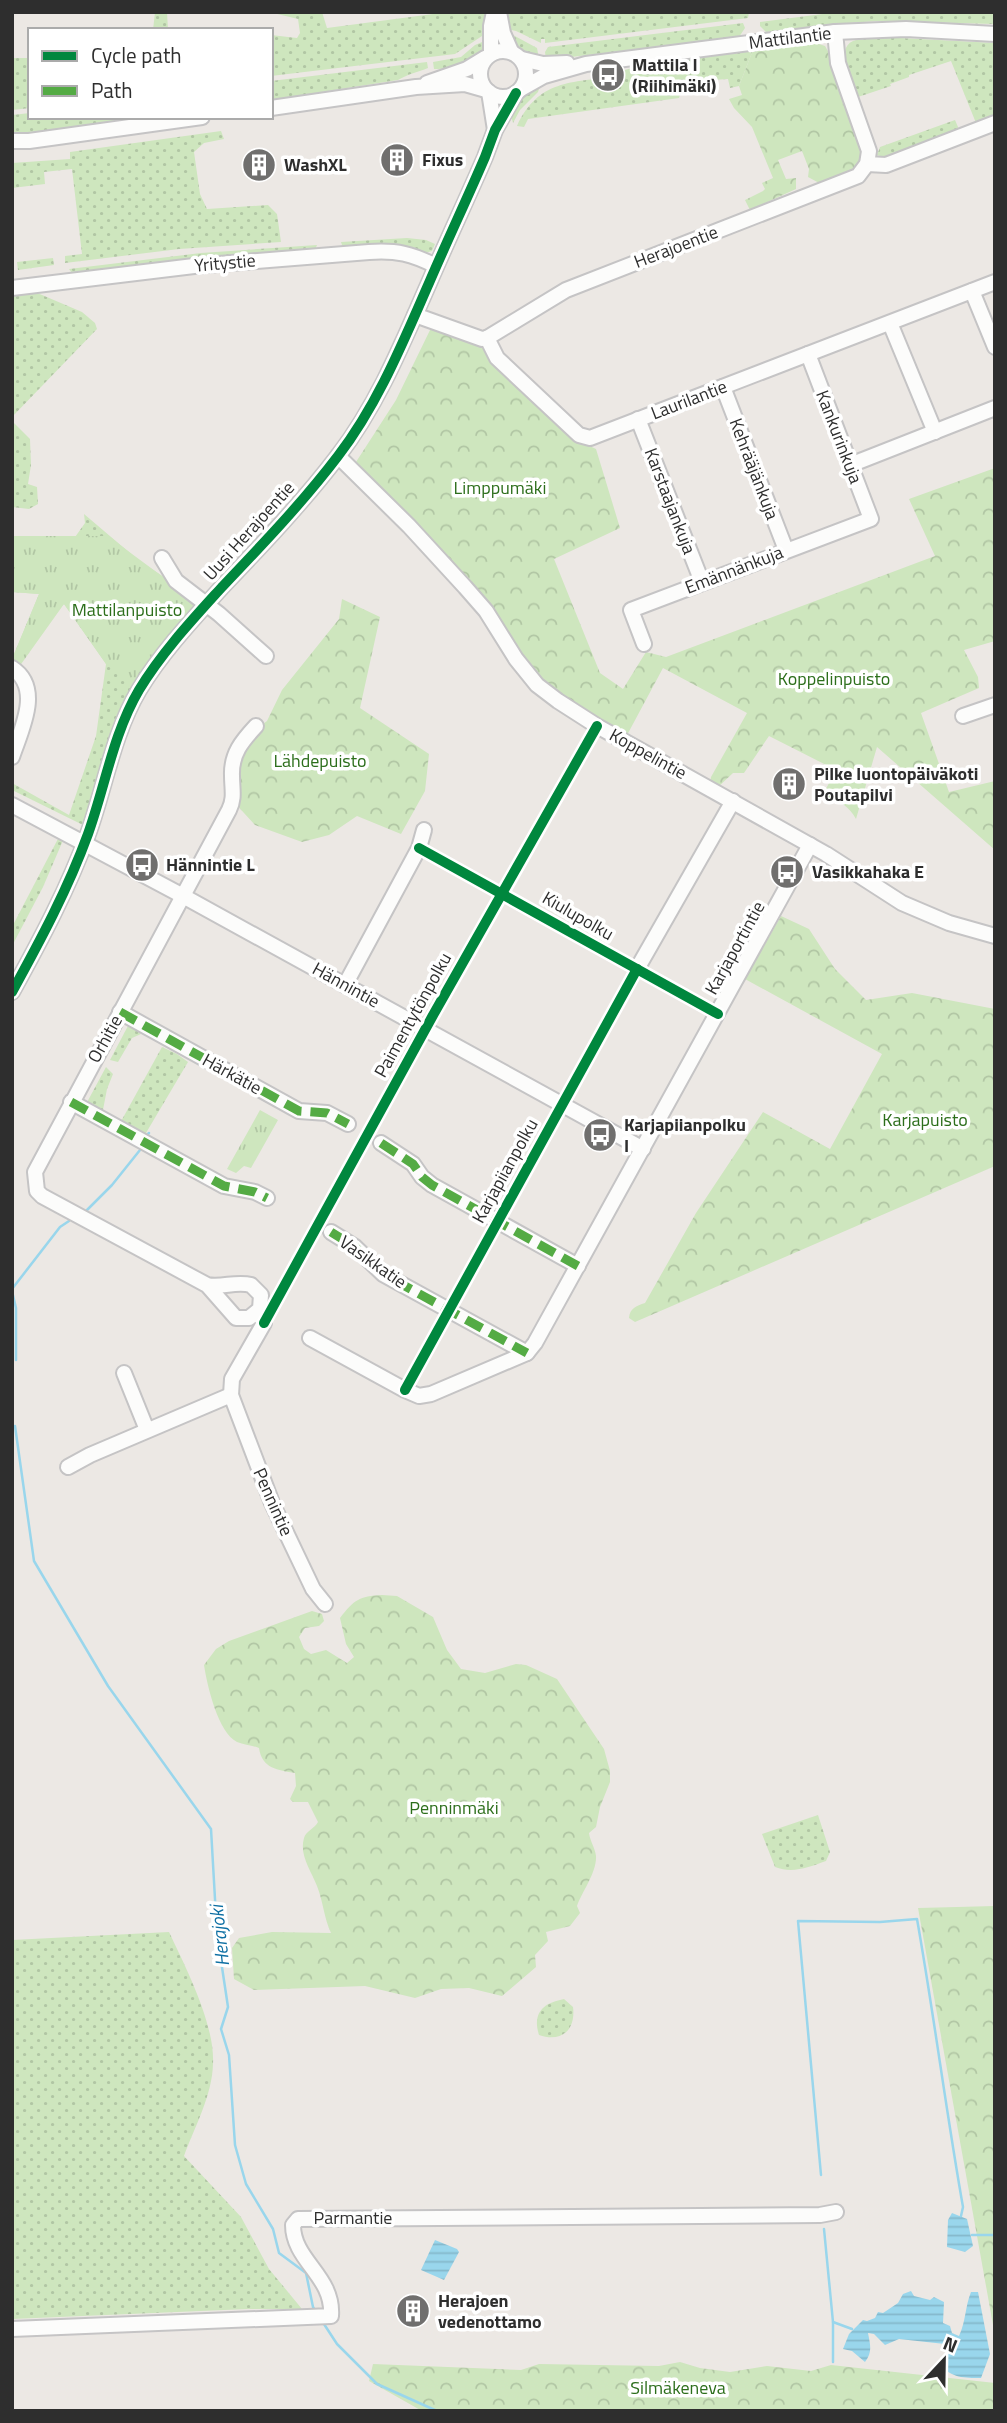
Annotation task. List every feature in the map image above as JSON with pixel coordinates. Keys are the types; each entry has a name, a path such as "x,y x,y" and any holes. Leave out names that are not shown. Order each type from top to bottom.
{"street":[{"path":"494,12 488,56 480,70 495,130"},
{"path":"273,108 416,87 465,84 504,97 519,91 525,84 527,71 503,33 499,12"},
{"name":"Mattilantie","path":"517,55 542,64 586,64 835,32 906,29 995,34"},
{"path":"835,32 838,63 869,151 867,164"},
{"path":"416,87 467,69 498,51 517,55"},
{"name":"Mattilantie","path":"519,91 544,76 586,64"},
{"name":"Uusi Herajoentie","path":"12,992 56,908 85,843 127,712 157,664 204,605 290,513 338,456 361,423 415,316 495,130 519,91"},
{"path":"12,141 29,141 188,119"},
{"name":"Herajoentie","path":"487,338 566,290 858,176 867,164 886,165 995,123"},
{"path":"12,147 29,141"},
{"name":"Yritystie","path":"12,288 183,267 369,251 393,251 414,255 436,265"},
{"name":"Laurilantie","path":"487,338 497,358 579,435 590,438 995,282"},
{"path":"972,291 995,347"},
{"path":"415,316 482,339 487,338"},
{"path":"890,323 934,432"},
{"name":"Kankurinkuja","path":"808,354 871,519"},
{"name":"Kehrääjänkuja","path":"723,387 786,550"},
{"path":"850,465 995,408"},
{"name":"Karstaajankuja","path":"638,419 702,582"},
{"name":"Koppelintie","path":"338,456 409,526 486,611 516,659 537,685 597,726 810,845 902,903 925,915 995,936"},
{"name":"Emännänkuja","path":"645,644 631,610 871,519"},
{"path":"162,558 176,581 219,614 266,656"},
{"path":"12,668 23,677 29,694 27,711 12,757"},
{"path":"963,716 995,705"},
{"name":"Orhitie","path":"206,1285 236,1318 246,1319 258,1312 261,1306 261,1296 251,1285 206,1285 51,1202 37,1191 35,1178 37,1166 229,810 233,801 235,753 243,739 256,726"},
{"path":"637,969 733,801"},
{"name":"Hännintie","path":"12,805 643,1149"},
{"path":"345,985 419,848 424,830"},
{"name":"Karjaportintie","path":"527,1353 578,1266 810,845"},
{"name":"Härkätie","path":"120,1012 299,1111 327,1113 348,1124"},
{"path":"71,1102 224,1186 256,1192 267,1198"},
{"path":"381,1143 413,1164 432,1185 578,1266"},
{"name":"Vasikkatie","path":"331,1232 355,1247 383,1274 527,1353"},
{"path":"68,1466 230,1395 232,1379 264,1323 258,1312"},
{"path":"310,1338 419,1396 431,1394 527,1353"},
{"path":"124,1373 147,1430"},
{"name":"Pennintie","path":"230,1395 272,1503 313,1589 325,1604"},
{"name":"Parmantie","path":"12,2329 324,2316 332,2305 329,2293 296,2243 293,2225 298,2219 820,2215 836,2212"}],"green space":[{"path":"155,12 167,12 168,28 153,28"},
{"path":"269,12 322,12 327,28 448,12 490,12 485,34 455,54 273,76 273,35 297,38 300,33 298,19"},
{"path":"504,12 749,12 748,18 545,43 545,39 541,39 541,43 507,29"},
{"path":"838,12 995,12 995,24 878,21 766,32 760,26 760,22"},
{"path":"743,23 745,28 739,37 546,60 545,52 548,47"},
{"path":"509,35 537,48 539,59 517,46"},
{"path":"881,37 995,43 995,116 976,123 951,61 909,75 890,84 891,86 858,97 846,67 845,51 853,41"},
{"path":"487,40 479,55 466,64 434,69 433,62 461,57 475,45"},
{"path":"816,43 825,46 832,58 863,147 861,156 850,173 821,184 808,177 809,169 802,151 778,160 786,179 796,178 796,189 750,210 745,200 763,191 765,189 762,183 773,178 752,127 729,99 742,95 739,86 753,50"},
{"path":"753,50 739,86 730,88 728,79 684,82 679,98 528,119 524,127 517,126 535,100 558,86 615,77 615,73 645,64"},
{"path":"12,58 28,58 28,108 12,110"},
{"path":"427,62 428,68 398,80 273,100 273,81"},
{"path":"541,82 538,92 520,110 513,123 510,112 513,107 523,95"},
{"path":"28,113 28,119 133,119 12,136 12,115"},
{"path":"955,120 957,131 886,158 877,155 880,147"},
{"path":"221,131 224,139 204,143 194,152 200,194 207,209 268,205 277,214 281,242 179,249 65,263 65,256 82,254 72,169 44,172 45,184 12,188 12,163 70,159 70,152"},
{"path":"407,238 435,244 432,251 425,253 391,245 343,248 341,242"},
{"path":"317,245 315,250 72,273 69,269 201,253"},
{"path":"53,258 54,265 18,270 17,262"},
{"path":"35,292 82,312 95,323 97,329 12,417 12,295"},
{"path":"431,328 483,348 499,368 577,440 596,449 620,528 554,559 600,673 623,689 646,652 666,657 935,556 909,499 995,468 995,641 964,650 978,677 979,688 921,713 949,792 995,781 995,850 877,747 856,819 841,803 820,800 836,770 769,736 744,773 733,773 717,788 710,783 711,777 747,713 663,668 626,737 551,690 356,462 396,400"},
{"path":"12,421 30,439 31,465 28,484 37,487 38,504 29,509 12,507"},
{"name":"Mattilanpuisto","path":"84,514 137,559 174,584 159,649 83,825 12,790 12,783 69,815 96,736 106,664 64,604 12,659 39,594 12,592 68,547 85,523"},
{"name":"Mattilanpuisto","path":"12,536 109,536 197,604 159,649 135,683 106,664 64,604 19,667 12,663 12,659 39,594 12,592"},
{"name":"Lähdepuisto","path":"342,599 380,617 360,708 429,754 425,791 401,834 357,816 329,835 302,842 255,825 233,801 243,739 267,721 282,690 339,619"},
{"path":"60,835 64,838 43,887 12,946 12,927"},
{"name":"Karjapuisto","path":"781,916 809,929 835,969 866,1000 912,993 995,1009 995,1166 635,1322 629,1318 632,1310 645,1303 696,1213 763,1112 830,1149 882,1054 745,979"},
{"path":"129,1024 141,1034 132,1038 118,1062 110,1060"},
{"path":"162,1047 188,1062 143,1138 119,1125"},
{"path":"106,1067 113,1074 102,1115 85,1106"},
{"path":"260,1110 278,1120 251,1168 244,1166 236,1173 227,1169"},
{"name":"Penninmäki","path":"382,1595 397,1596 433,1617 447,1650 461,1669 485,1673 516,1664 526,1665 557,1679 604,1749 610,1782 600,1807 596,1827 589,1833 596,1862 577,1906 580,1913 570,1926 546,1932 548,1941 535,1955 536,1967 502,1996 469,1988 441,1989 415,1998 365,1986 254,1990 234,1979 232,1948 239,1938 272,1932 331,1933 303,1851 305,1836 318,1822 308,1802 293,1802 290,1799 296,1786 295,1773 272,1767 264,1760 259,1748 237,1742 230,1737 214,1708 204,1665 216,1649 229,1641 312,1611 322,1614 324,1621 319,1626 305,1628 299,1637 304,1649 311,1654 326,1650 347,1663 354,1657 346,1644 340,1618 358,1600"},
{"path":"818,1815 830,1852 826,1861 795,1870 775,1867 762,1834"},
{"path":"995,1906 995,2336 918,1908"},
{"path":"169,1932 198,1996 212,2048 210,2088 184,2156 241,2217 269,2269 302,2309 12,2319 12,1940"},
{"path":"564,1999 573,2007 569,2028 560,2036 539,2035 537,2021 541,2010 550,2003"},
{"name":"Silmäkeneva","path":"680,2362 730,2372 767,2366 811,2371 831,2365 995,2383 995,2411 422,2411 369,2381 373,2364 521,2370 539,2364 659,2366"}],"water":[{"path":"952,2213 967,2219 973,2246 965,2252 947,2247 948,2220"},
{"path":"435,2240 459,2252 444,2280 421,2270"},
{"path":"911,2291 914,2296 930,2300 934,2297 944,2302 943,2323 959,2336 971,2292 978,2292 990,2354 981,2378 949,2373 940,2365 946,2352 954,2345 899,2339 885,2345 874,2334 868,2333 870,2351 865,2362 852,2351 843,2349 849,2334 863,2320 875,2318 878,2312 883,2313 898,2303 903,2294"}],"waterway":[{"path":"85,1212 112,1185 140,1150"},
{"path":"12,1289 60,1227 69,1221"},
{"name":"Herajoki","path":"12,1291 16,1308 16,1360"},
{"name":"Herajoki","path":"15,1426 34,1561 108,1686 211,1829 217,1934 228,2007 221,2029 229,2055 235,2145 246,2184 273,2229 279,2253 306,2273 316,2312"},
{"path":"821,2175 798,1921 880,1922 917,1919 963,2207 961,2216"},
{"path":"824,2229 833,2322 833,2362"},
{"path":"972,2235 995,2235"},
{"name":"Herajoki","path":"322,2321 337,2344 377,2384 437,2411"},
{"path":"833,2322 852,2329"}],"marked path":[{"path":"120,1012 299,1111 327,1113 348,1124"},
{"path":"71,1102 224,1186 255,1192 267,1198"},
{"path":"381,1143 413,1164 432,1185 578,1266"},
{"path":"331,1232 355,1247 383,1274 527,1353"}],"cycle path":[{"path":"12,992 72,875 94,816 122,724 139,690 189,624 311,490 352,436 378,394 495,130 516,93"},
{"name":"Paimentytönpolku","path":"264,1323 432,1017 597,726"},
{"name":"Kiulupolku","path":"419,848 718,1014"},
{"name":"Karjapiianpolku","path":"405,1390 637,969"}],"place":[{"name":"Mattila I (Riihimäki)","path":"608,75"},
{"name":"Fixus","path":"397,160"},
{"name":"WashXL","path":"259,165"},
{"name":"Pilke luontopäiväkoti Poutapilvi","path":"789,784"},
{"name":"Hännintie L","path":"142,865"},
{"name":"Vasikkahaka E","path":"787,872"},
{"name":"Karjapiianpolku I","path":"600,1135"},
{"name":"Herajoen vedenottamo","path":"413,2311"}],"park label":[{"name":"Limppumäki","path":"500,488"},
{"name":"Koppelinpuisto","path":"834,679"}]}
